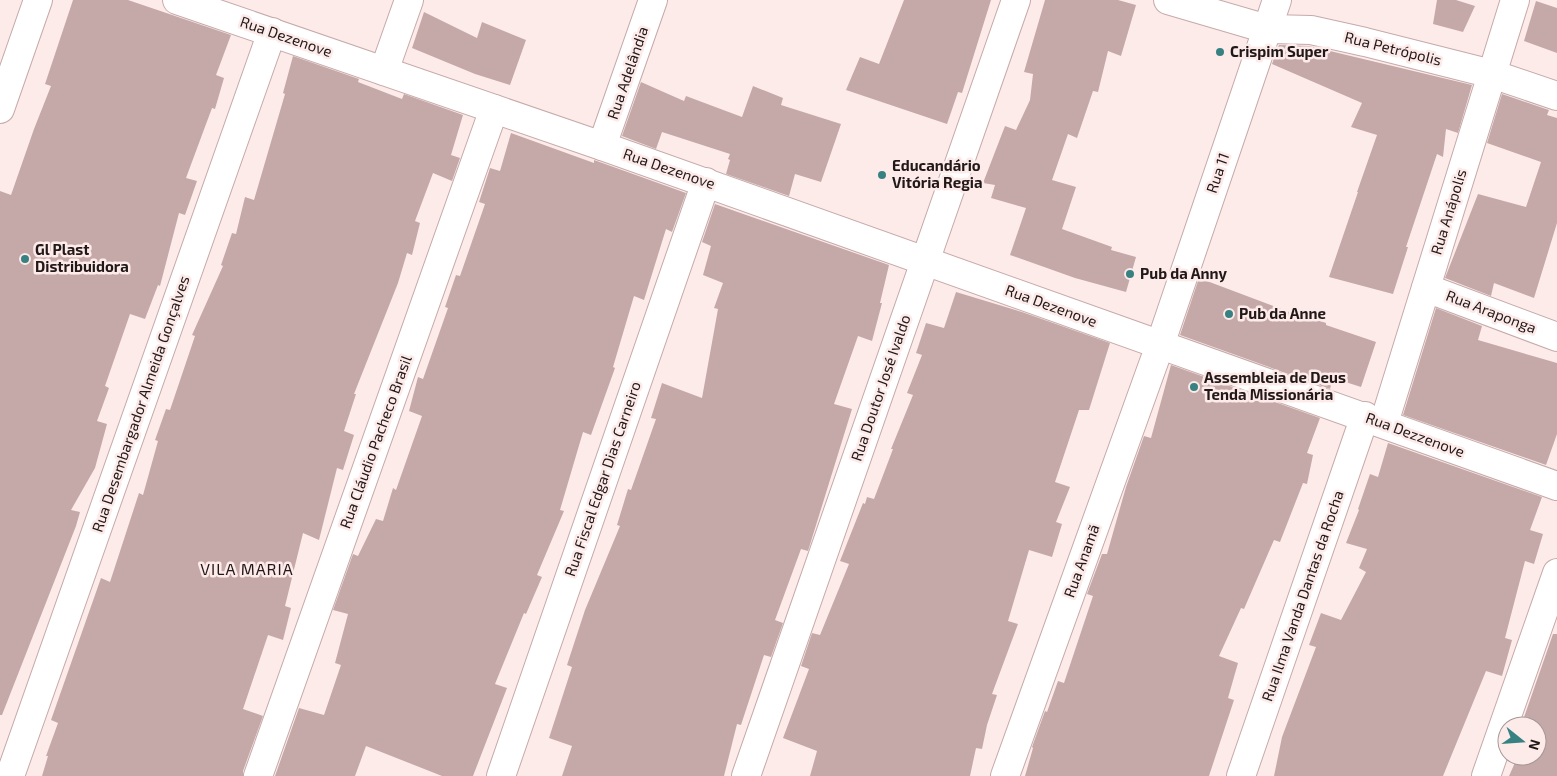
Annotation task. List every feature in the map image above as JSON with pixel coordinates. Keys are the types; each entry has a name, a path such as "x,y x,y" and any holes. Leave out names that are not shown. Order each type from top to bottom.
{"street":[{"path":"0,109 38,0"},
{"name":"Rua Dezenove","path":"177,0 706,182 1160,345"},
{"path":"384,71 409,0"},
{"name":"Rua Adelândia","path":"602,146 653,0"},
{"name":"Rua Doutor José Ivaldo","path":"746,776 1016,0"},
{"name":"Rua Petrópolis","path":"1168,0 1267,28 1311,30 1492,74 1557,96"},
{"name":"Rua 11","path":"1160,345 1277,0"},
{"name":"Rua Anápolis","path":"1374,420 1426,288 1515,0"},
{"name":"Rua Desembargador Almeida Gonçalves","path":"10,776 272,32"},
{"name":"Rua Cláudio Pacheco Brasil","path":"258,776 494,109"},
{"name":"Rua Fiscal Edgar Dias Carneiro","path":"501,776 706,182"},
{"name":"Rua Araponga","path":"1426,288 1557,337"},
{"name":"Rua Dezzenove","path":"1160,345 1557,486"},
{"name":"Rua Anamã","path":"1005,776 1160,345"},
{"name":"Rua Ilma Vanda Dantas da Rocha","path":"1242,776 1374,420"},
{"path":"1486,776 1557,573"}],"building":[{"path":"73,0 128,0 231,35 216,75 224,78 215,109 212,108 186,178 197,181 185,215 179,213 160,286 158,285 145,319 130,314 105,386 109,388 97,421 107,424 95,468 71,510 80,512 76,526 2,715 0,715 0,191 11,195 51,86 45,84"},
{"path":"904,0 991,0 962,93 958,92 947,124 846,90 860,57 879,64"},
{"path":"1045,0 1118,0 1136,5 1121,56 1108,51 1098,92 1093,91 1077,138 1068,134 1052,180 1076,187 1062,229 1112,247 1111,250 1136,257 1126,292 1075,278 1010,255 1026,208 991,198 995,185 983,183 1005,126 1016,130 1030,100 1033,74 1024,72"},
{"path":"1437,0 1456,0 1475,6 1463,32 1433,24"},
{"path":"1536,1 1557,8 1557,53 1524,41"},
{"path":"424,12 477,38 482,22 526,40 510,85 475,74 412,48"},
{"path":"1279,45 1309,46 1472,85 1458,133 1446,129 1443,157 1437,154 1406,247 1408,247 1393,294 1329,277 1377,135 1351,127 1362,103 1272,64"},
{"path":"293,56 359,79 358,82 402,99 404,94 463,115 451,155 460,158 452,181 433,173 415,221 420,223 412,255 407,253 398,283 354,394 356,394 344,431 354,435 343,470 337,468 319,540 303,533 285,606 291,608 283,640 268,635 243,709 263,716 243,771 243,776 42,776 48,756 46,756 58,723 51,720 101,578 110,582 139,493 143,495 158,441 155,440 166,409 170,410 195,336 192,335 223,266 221,265 232,233 236,234 245,197 254,200 285,94 283,93"},
{"path":"641,82 684,101 686,96 742,117 753,86 783,98 781,105 841,124 821,182 795,174 789,196 726,174 730,154 662,132 656,149 622,136"},
{"path":"1502,94 1549,110 1547,115 1557,118 1557,223 1534,298 1494,283 1491,296 1445,278 1478,194 1526,207 1541,162 1487,143"},
{"path":"511,133 686,193 672,232 666,229 644,300 634,296 613,367 615,368 591,435 583,432 560,510 564,511 537,575 542,577 526,614 524,613 495,684 507,688 473,776 442,776 366,746 355,776 275,776 299,708 324,715 341,665 335,663 348,614 333,610 353,554 358,556 376,519 383,521 393,488 396,490 422,416 409,411 418,377 423,379 448,308 445,307 456,275 460,276 485,204 479,202 490,168 500,171"},
{"path":"715,204 889,265 872,341 858,336 834,404 852,409 808,551 801,549 775,620 783,623 771,657 764,655 741,725 737,724 724,776 562,776 572,746 549,738 572,667 567,665 585,610 620,526 617,525 628,489 631,490 656,419 651,418 662,383 702,398 718,309 714,308 723,283 703,275 711,246 702,242"},
{"path":"1199,278 1376,342 1361,387 1333,378 1330,389 1180,335"},
{"path":"956,292 1022,312 1110,343 1089,410 1079,410 1055,482 1070,487 1056,522 1062,524 1052,557 1029,550 1008,621 1018,624 992,694 997,695 987,725 982,749 976,748 970,776 810,776 817,751 783,738 809,669 801,666 812,633 820,635 849,564 840,561 863,503 865,504 867,497 874,499 893,449 891,449 913,395 907,393 922,355 916,353 926,323 944,328"},
{"path":"1436,308 1482,326 1478,340 1557,363 1557,434 1546,465 1403,415"},
{"path":"1171,365 1320,418 1307,453 1313,455 1307,484 1303,483 1280,542 1274,540 1244,609 1241,608 1219,656 1238,663 1228,698 1234,700 1209,776 1025,776 1032,747 1045,711 1047,712 1058,681 1064,683 1093,596 1087,594 1102,554 1107,554 1126,487 1144,436 1151,438"},
{"path":"1388,443 1542,497 1530,530 1543,534 1534,564 1525,561 1505,638 1512,640 1502,676 1486,671 1443,776 1274,776 1282,737 1316,647 1309,645 1321,613 1341,620 1366,572 1359,568 1367,549 1346,543 1370,474 1378,477"},
{"path":"1553,634 1557,634 1557,776 1509,776 1514,766 1547,766 1547,716 1524,716"}],"place":[{"name":"Crispim Super","path":"1220,52"},
{"name":"Educandário Vitória Regia","path":"882,175"},
{"name":"Gl Plast Distribuidora","path":"25,259"},
{"name":"Pub da Anny","path":"1130,274"},
{"name":"Pub da Anne","path":"1229,314"},
{"name":"Assembleia de Deus Tenda Missionária","path":"1194,387"}],"district":[{"name":"VILA MARIA","path":"247,569"}]}
